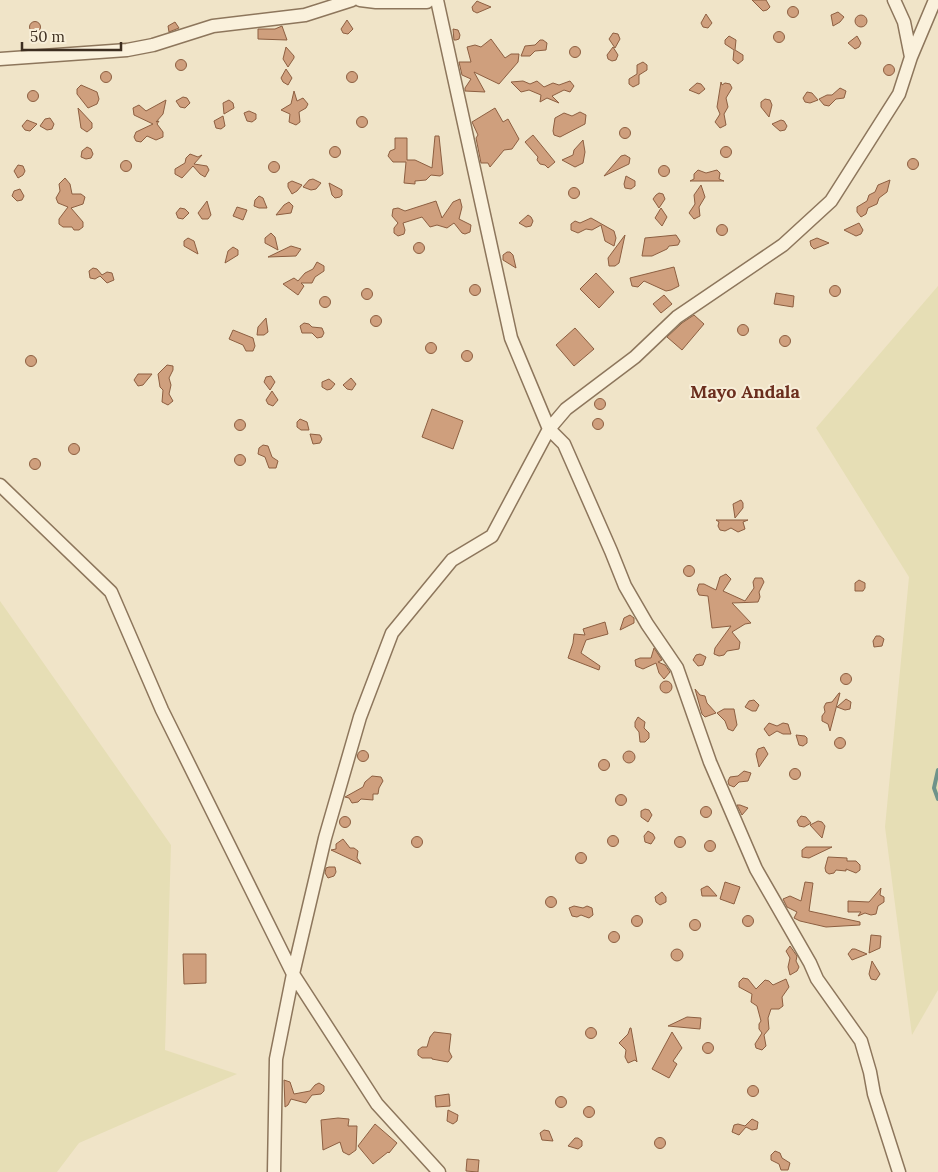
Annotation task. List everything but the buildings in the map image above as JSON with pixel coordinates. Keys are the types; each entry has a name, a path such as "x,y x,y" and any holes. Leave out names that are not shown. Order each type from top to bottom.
{"street":[{"path":"0,59 128,50 153,45 213,26 305,15 352,0"},
{"path":"360,0 427,2 429,0"},
{"path":"437,0 511,338 549,429 564,444 625,586 647,624 677,668 710,762 756,869 810,964 816,979 861,1041 874,1094 899,1172"},
{"path":"894,0 904,22 910,57"},
{"path":"274,1172 276,1060 293,974 325,838 360,716 392,633 452,560 492,536 549,429 566,410 635,357 677,317 783,245 831,201 899,94 910,57 934,0"},
{"path":"0,485 111,592 162,710 293,974 377,1104 438,1172"}],"shaded area":[{"path":"938,286 938,990 912,1035 885,827 909,577 816,428"},
{"path":"0,601 171,845 165,1050 237,1074 79,1143 57,1172 0,1172"}],"waterway":[{"path":"938,770 934,788 938,799"}],"district":[{"name":"Mayo Andala","path":"745,391"}]}
